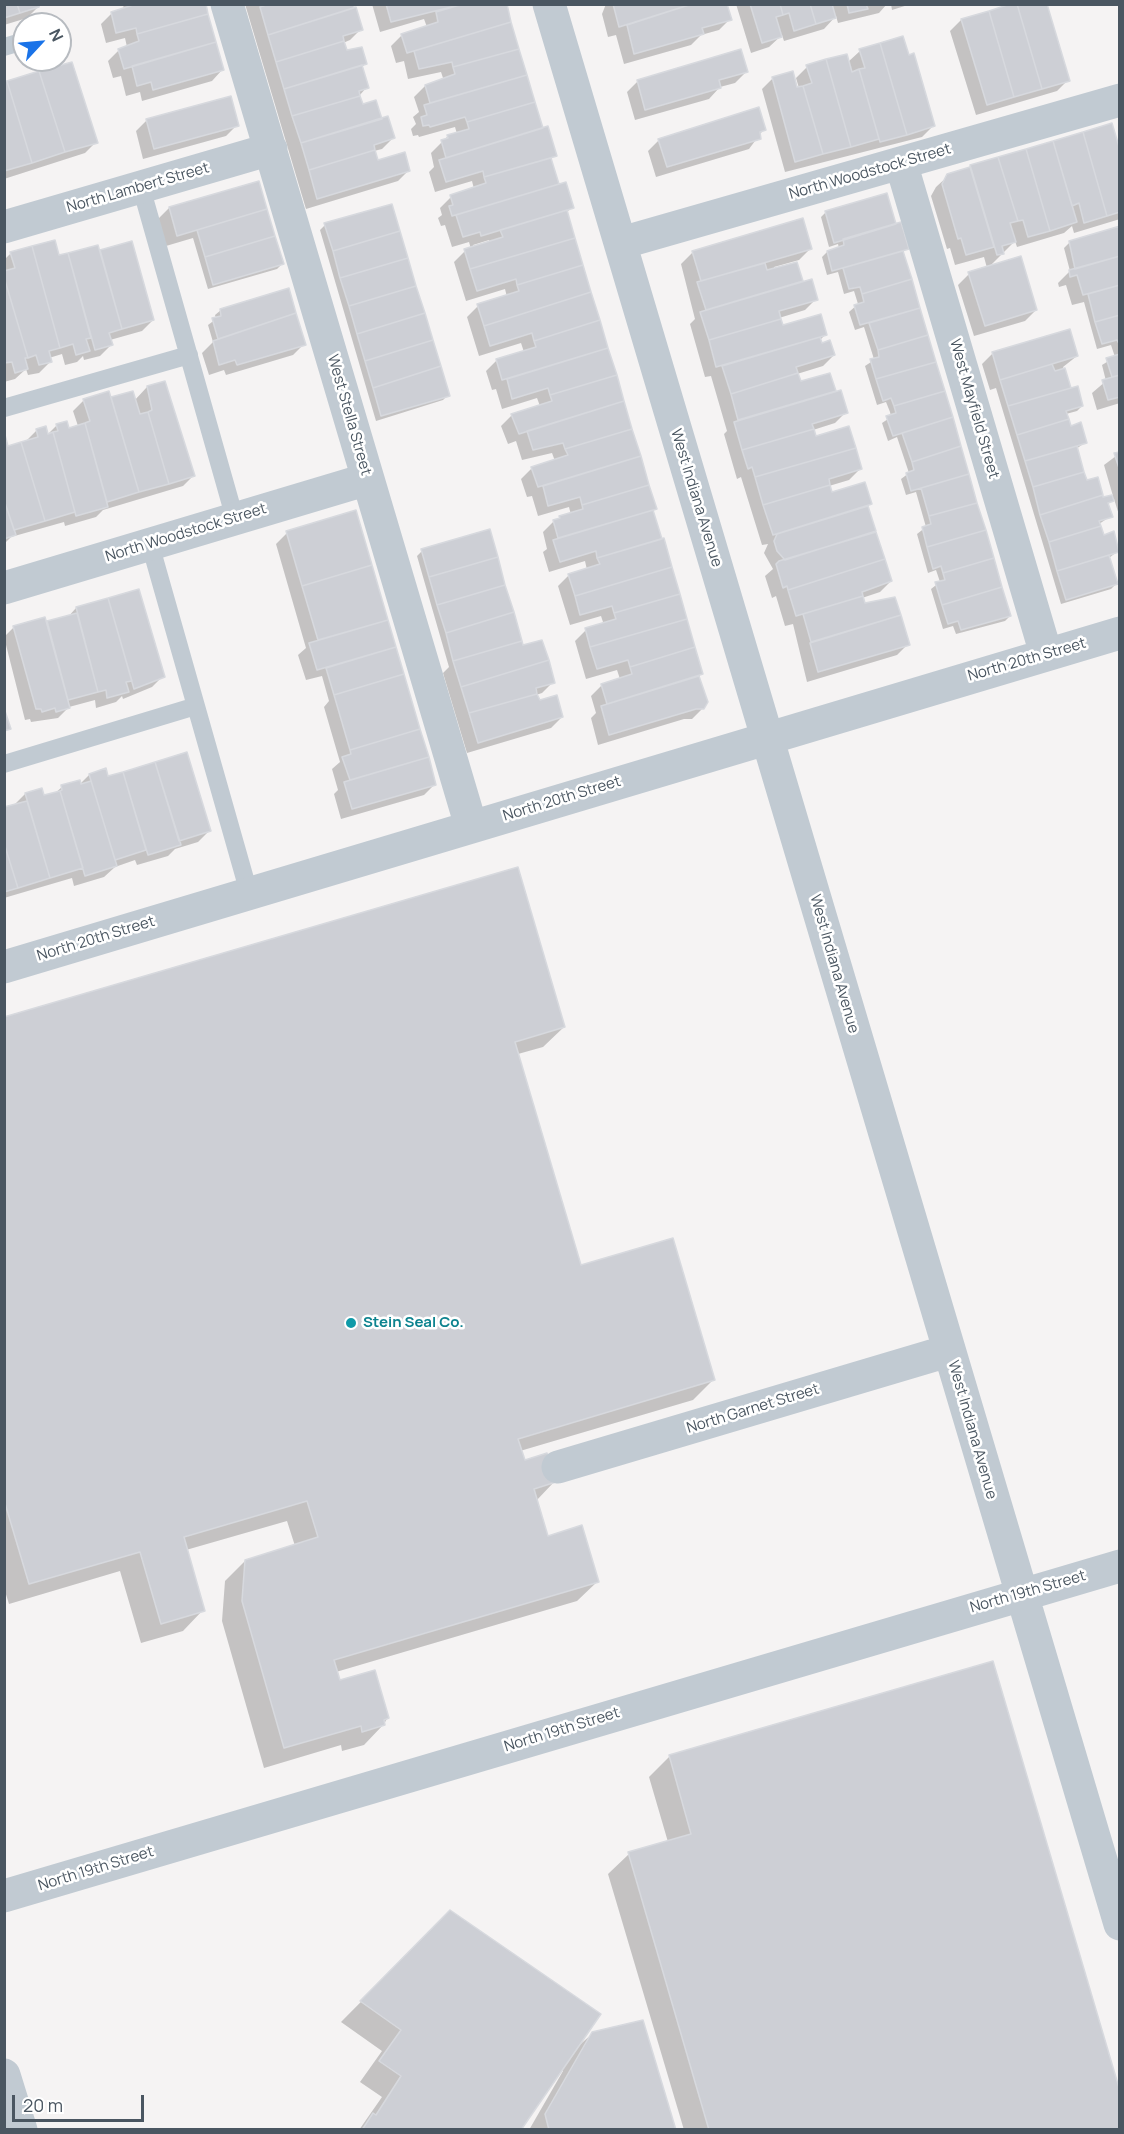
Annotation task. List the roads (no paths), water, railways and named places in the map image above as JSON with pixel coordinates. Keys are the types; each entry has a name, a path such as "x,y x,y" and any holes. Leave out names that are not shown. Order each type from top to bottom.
{"street":[{"name":"West Stella Street","path":"227,4 471,826"},
{"name":"West Indiana Avenue","path":"549,4 1119,1924"},
{"name":"North Woodstock Street","path":"621,243 1119,100"},
{"name":"North Lambert Street","path":"4,227 271,149"},
{"name":"West Mayfield Street","path":"901,163 1046,654"},
{"name":"North Woodstock Street","path":"4,588 368,479"},
{"name":"North 20th Street","path":"4,967 1119,633"},
{"name":"North Garnet Street","path":"558,1467 948,1351"},
{"name":"North 19th Street","path":"4,1896 1119,1566"},
{"path":"4,2075 21,2130"}],"lane":[{"path":"141,187 235,519"},
{"path":"4,408 189,355"},
{"path":"150,544 249,893"},
{"path":"4,764 196,706"}],"place":[{"name":"Stein Seal Co.","path":"351,1323"}]}
